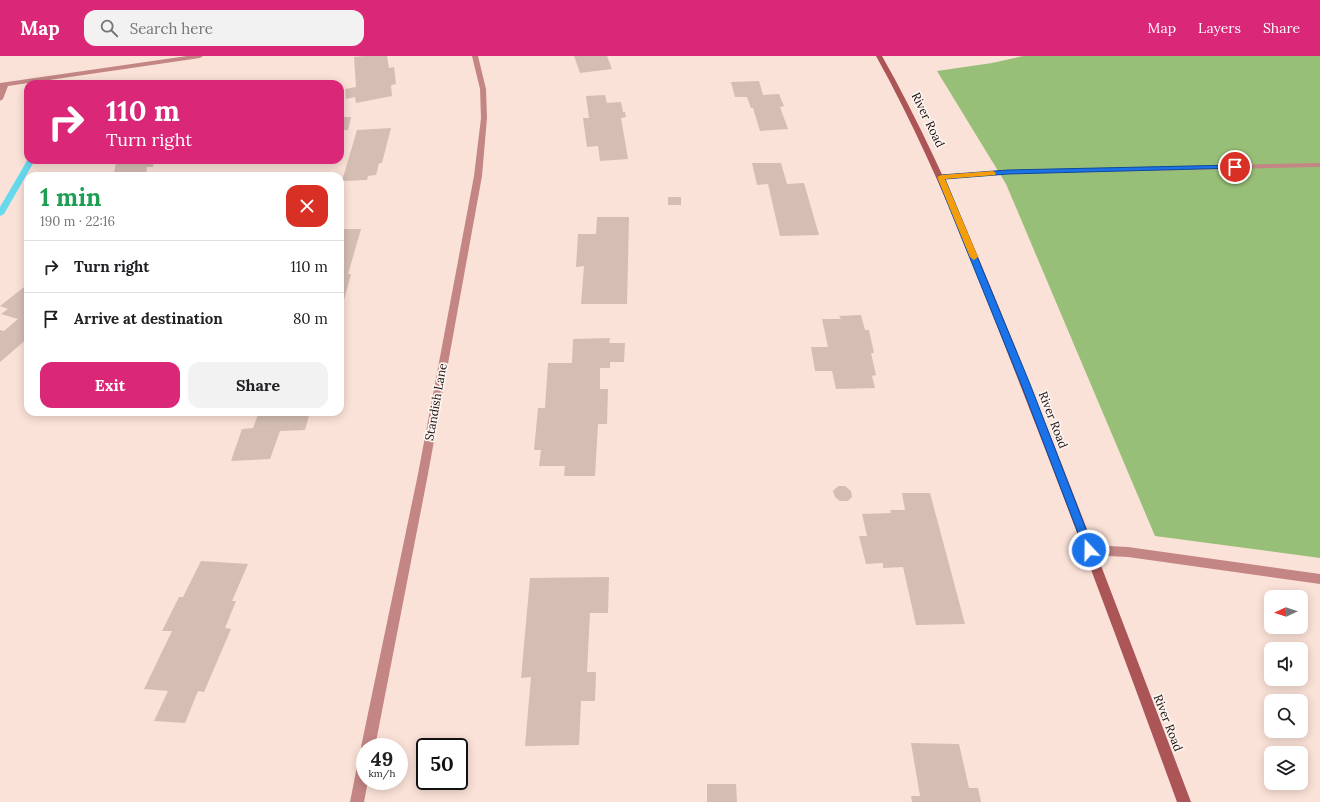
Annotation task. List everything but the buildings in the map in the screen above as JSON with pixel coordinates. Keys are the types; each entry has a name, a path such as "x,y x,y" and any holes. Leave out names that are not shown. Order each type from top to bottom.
{"main road":[{"name":"River Road","path":"879,56 893,78 922,134 1026,384 1184,802"}],"street":[{"path":"31,80 200,56"},
{"name":"Standish Lane","path":"370,738 423,474 478,176 484,118 483,89 475,56"},
{"path":"0,99 3,84 24,81"},
{"path":"941,177 1008,172 1320,165"},
{"path":"1089,550 1128,552 1320,579"},
{"path":"357,802 359,790"}],"green space":[{"path":"1023,56 1320,56 1320,558 1155,536 1006,184 937,71 992,63"}],"waterway":[{"path":"24,172 29,164"},
{"path":"0,214 24,172"}],"slow traffic":[{"path":"974,257 941,177 993,173"}],"route":[{"path":"1089,550 1026,384 941,177 1008,172 1235,167"}]}
